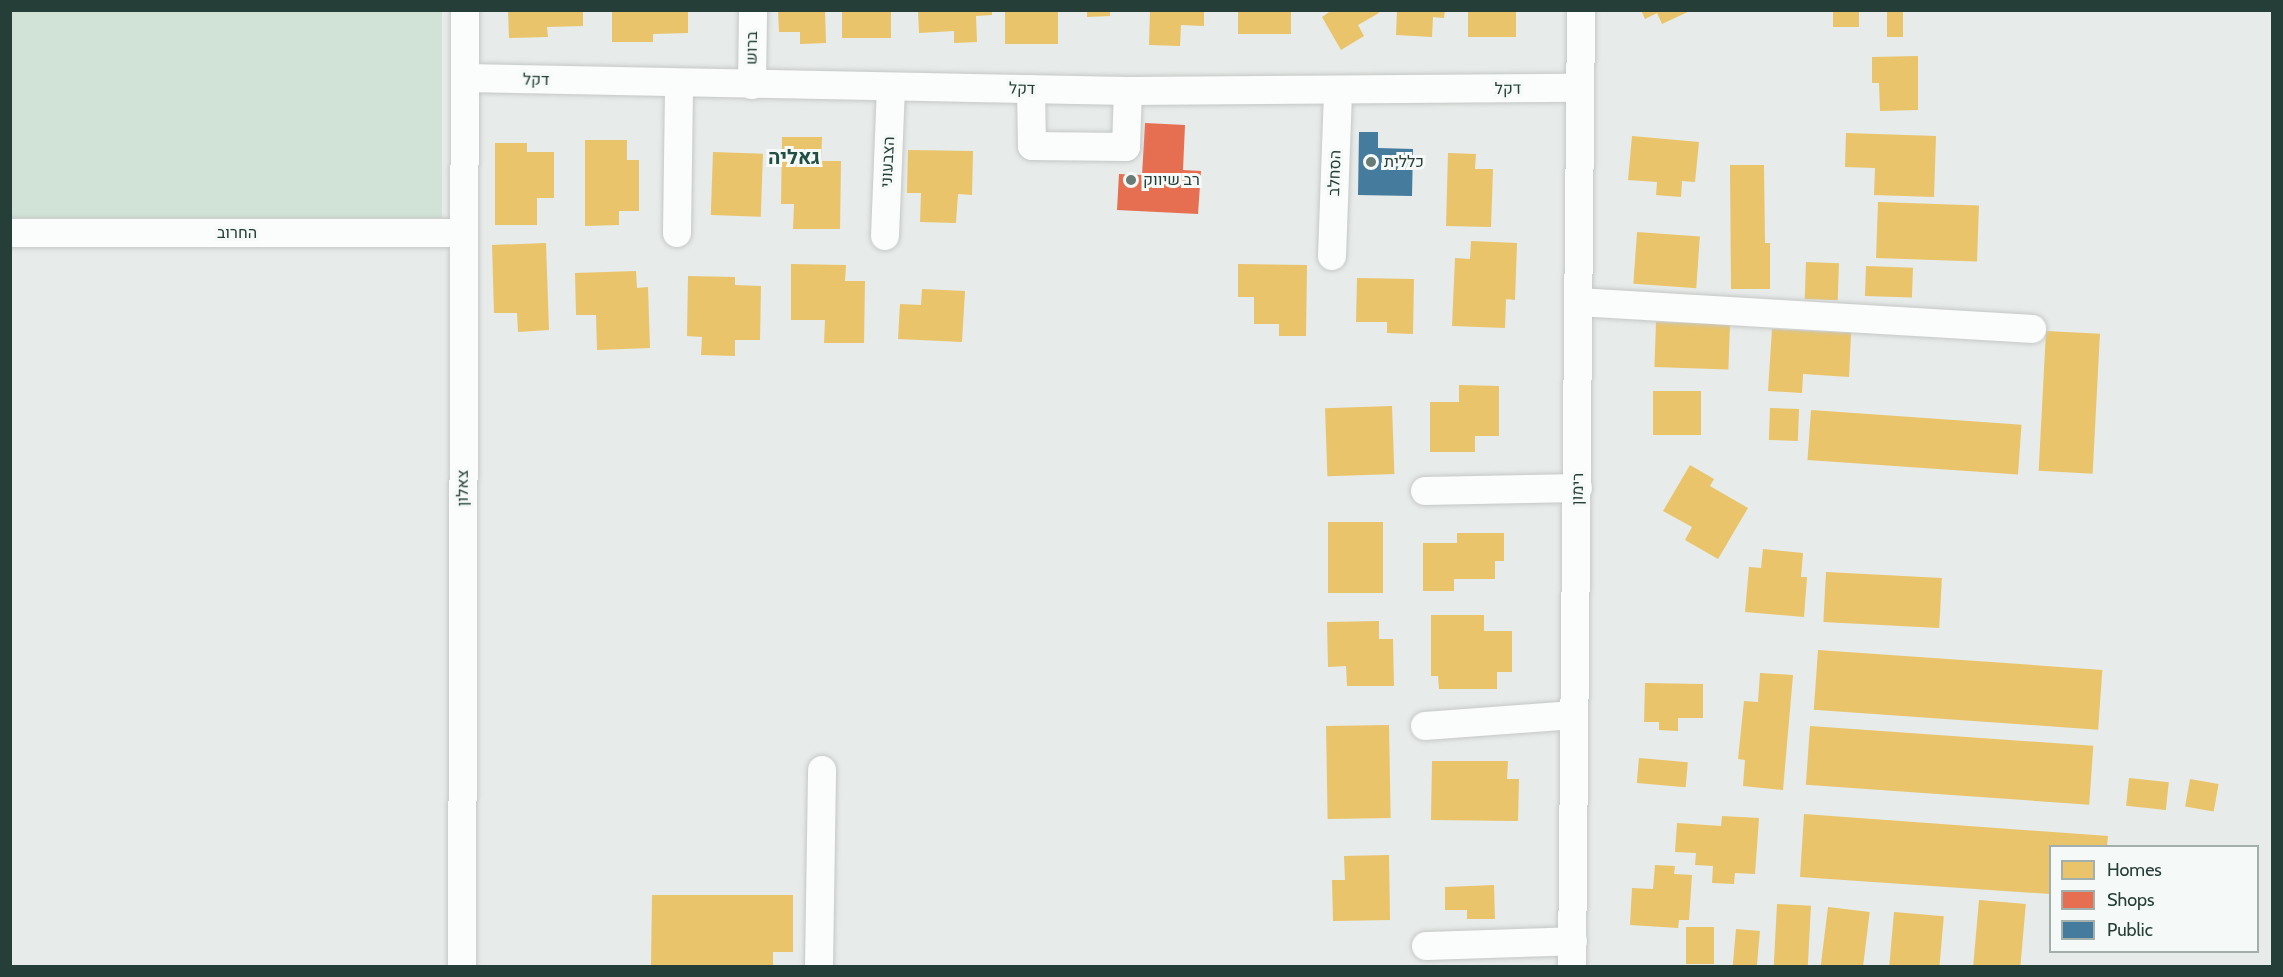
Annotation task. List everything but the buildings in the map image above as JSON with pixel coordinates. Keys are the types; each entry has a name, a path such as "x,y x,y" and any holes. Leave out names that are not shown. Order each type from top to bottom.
{"street":[{"name":"צאלון","path":"462,966 465,10"},
{"name":"ברוש","path":"752,85 753,10"},
{"name":"רימון","path":"1572,954 1581,10"},
{"name":"דקל","path":"465,78 1128,91 1580,88"},
{"path":"677,232 679,83"},
{"name":"הצבעוני","path":"885,236 891,87"},
{"path":"1031,89 1032,146 1126,147 1128,91"},
{"name":"הסחלב","path":"1332,256 1338,91"},
{"name":"החרוב","path":"10,233 464,233"},
{"path":"1579,302 2032,329"},
{"path":"1425,491 1578,488"},
{"path":"1425,726 1574,715"},
{"path":"819,966 822,770"},
{"path":"1426,946 1572,954"}],"green space":[{"path":"10,11 442,11 442,218 10,218"}],"place":[{"name":"כללית","path":"1371,162"},
{"name":"רב שיווק","path":"1131,180"}],"district":[{"name":"גאליה","path":"794,157"}]}
